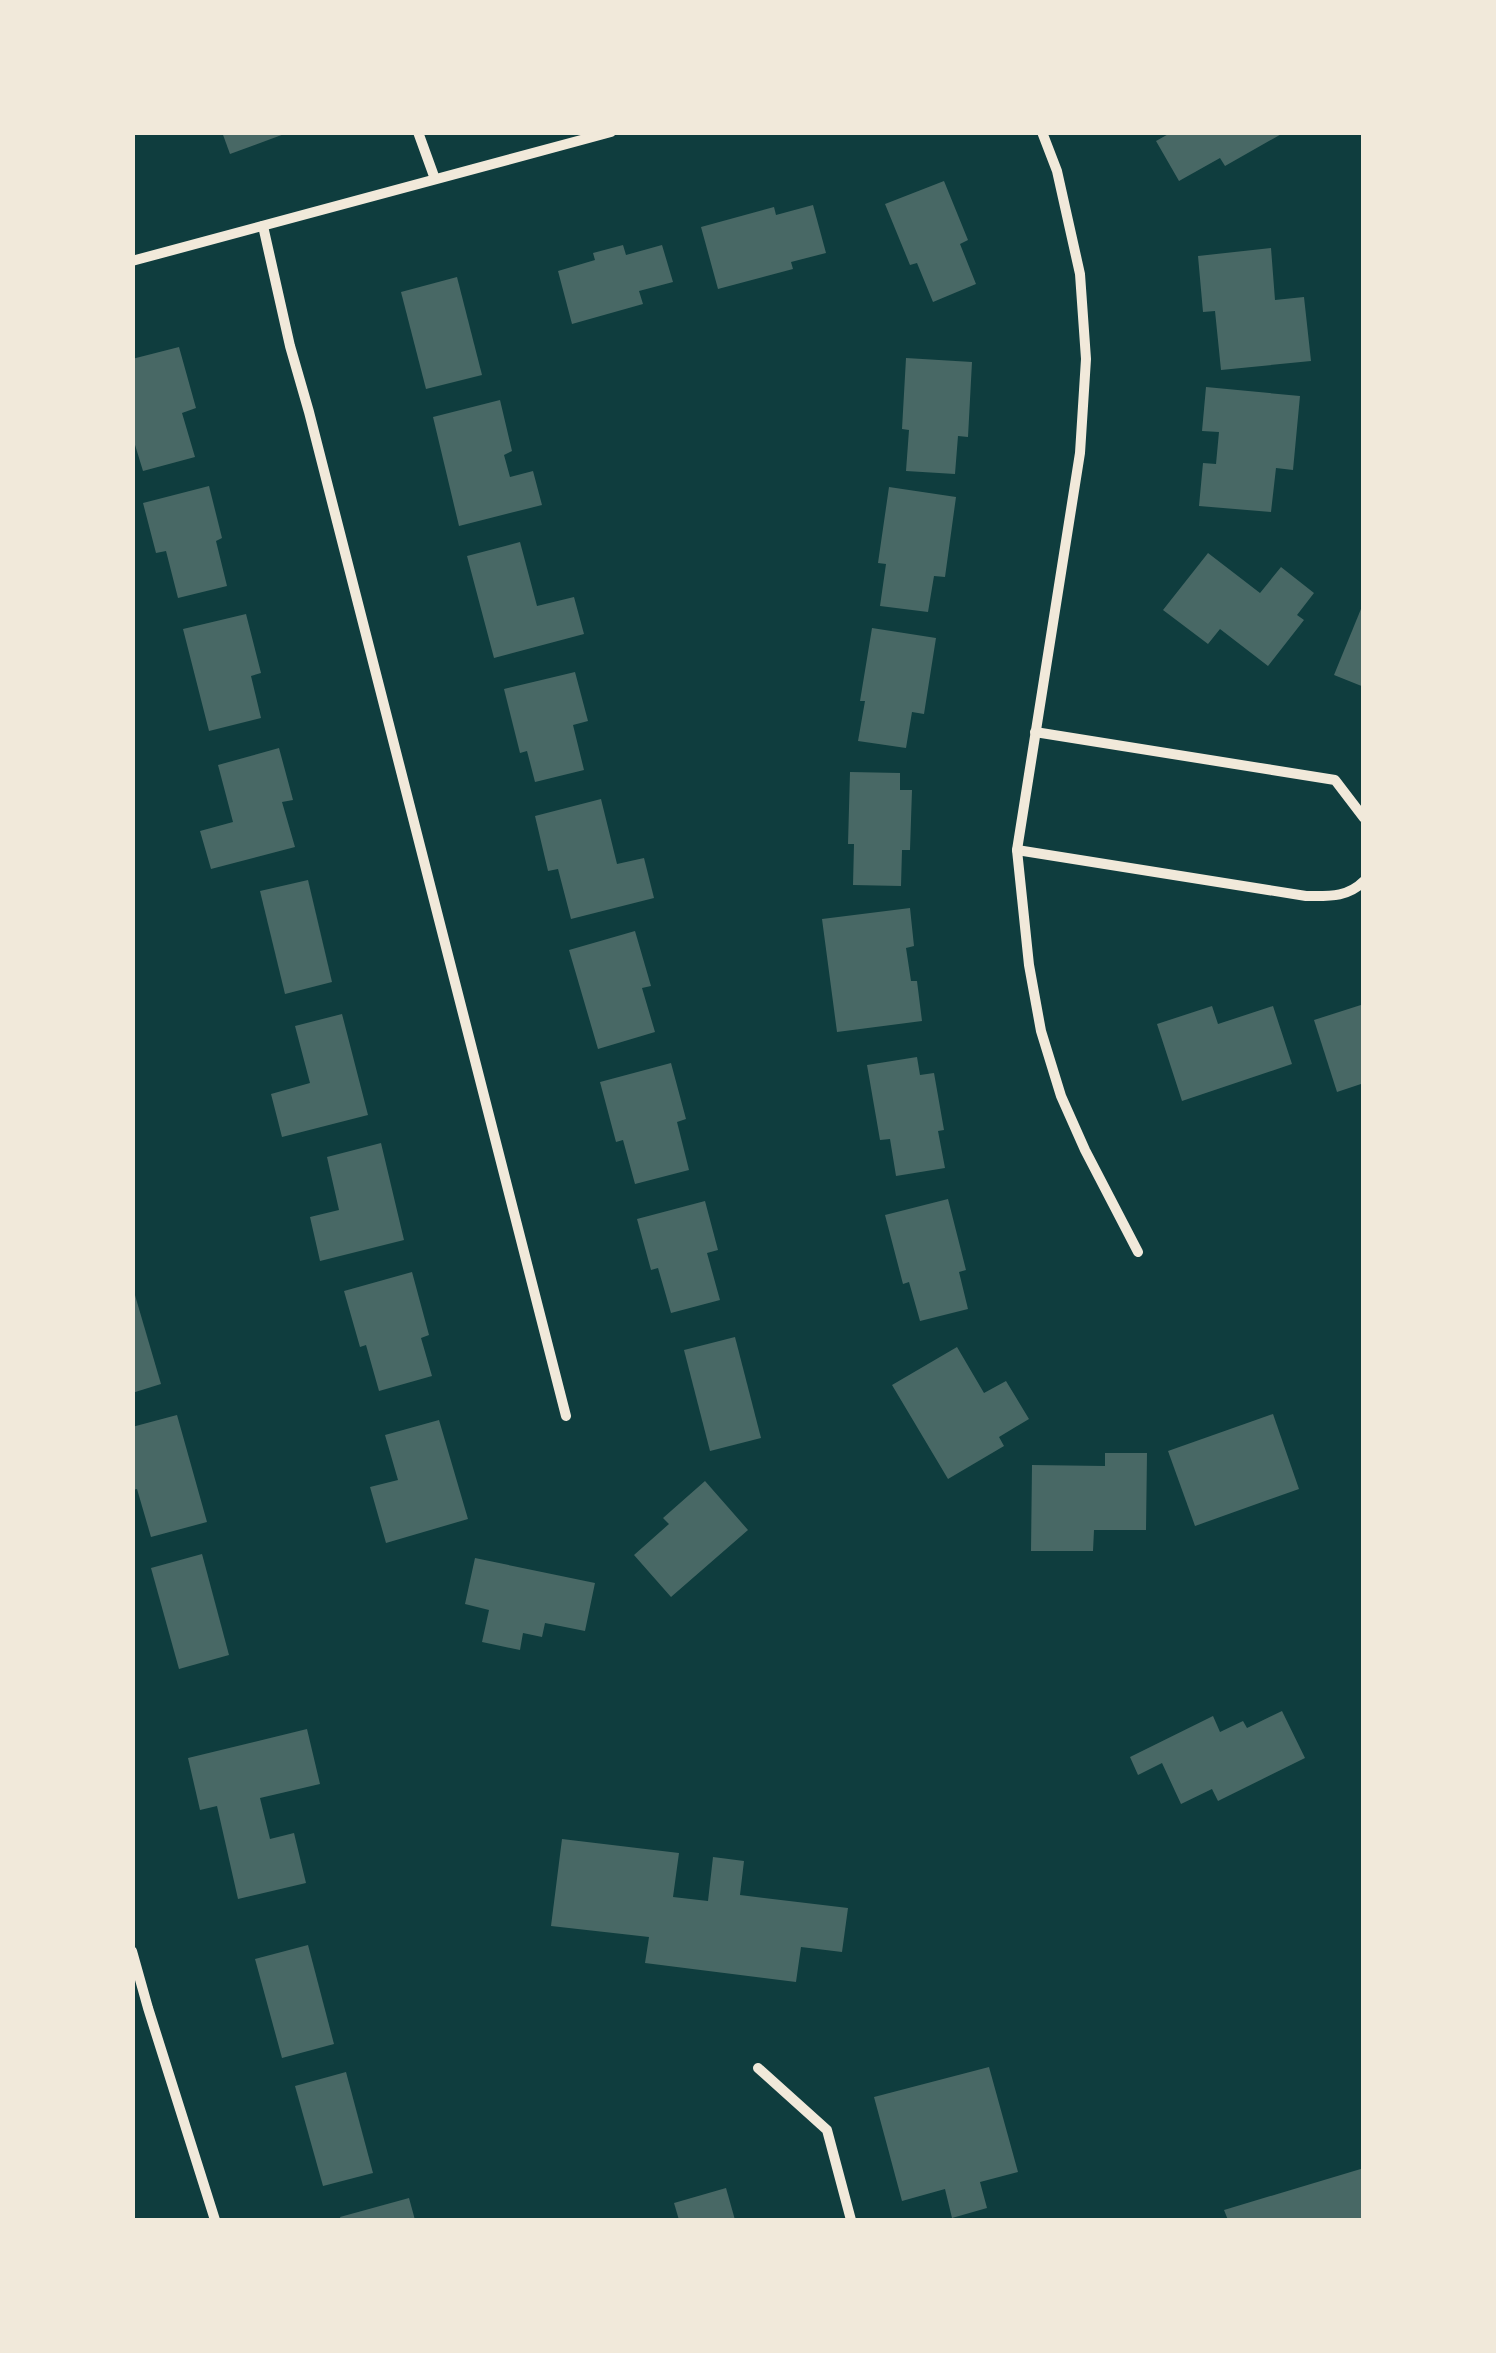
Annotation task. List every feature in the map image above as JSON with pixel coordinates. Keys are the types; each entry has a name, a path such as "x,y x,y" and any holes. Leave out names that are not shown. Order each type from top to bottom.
{"street":[{"path":"418,132 435,179"},
{"path":"132,261 611,132"},
{"path":"1042,132 1057,171 1080,274 1086,359 1080,453 1017,850 1029,965 1041,1031 1061,1096 1138,1252"},
{"path":"263,226 290,346 566,1416"},
{"path":"1035,732 1335,780 1364,818"},
{"path":"1017,850 1306,896 1342,896 1364,881"},
{"path":"132,1951 215,2220"},
{"path":"758,2068 827,2130 851,2220"}],"building":[{"path":"222,132 287,132 287,133 230,154"},
{"path":"1172,132 1285,132 1225,166 1220,158 1179,181 1156,141"},
{"path":"944,181 968,240 960,244 976,284 933,302 917,263 910,265 885,204"},
{"path":"813,205 826,253 791,262 793,269 718,289 701,227 774,207 776,215"},
{"path":"623,245 626,255 662,245 673,282 639,291 643,304 572,324 558,271 595,260 593,253"},
{"path":"1271,248 1275,300 1304,297 1311,361 1221,370 1215,311 1203,312 1198,256"},
{"path":"457,277 482,375 426,389 401,292"},
{"path":"179,347 196,408 182,413 195,457 143,471 132,435 132,359"},
{"path":"906,358 972,362 968,437 958,436 955,474 906,471 909,430 902,429"},
{"path":"1206,387 1300,396 1293,470 1276,468 1271,512 1199,506 1203,463 1216,464 1219,432 1202,431"},
{"path":"500,400 512,451 504,455 510,477 533,471 542,505 459,526 433,417"},
{"path":"209,486 222,538 216,541 227,586 178,598 166,551 156,553 143,503"},
{"path":"889,487 956,497 945,577 934,576 928,612 880,606 886,564 878,563"},
{"path":"520,542 537,606 574,597 584,634 494,658 467,556"},
{"path":"1208,553 1260,593 1281,567 1314,593 1297,615 1304,620 1268,666 1220,629 1208,644 1163,610"},
{"path":"1364,604 1364,687 1334,675"},
{"path":"246,614 261,673 251,676 261,718 209,731 183,629"},
{"path":"872,628 936,638 924,714 912,712 906,748 858,741"},
{"path":"575,672 588,721 573,725 584,770 535,782 527,751 520,753 504,689"},
{"path":"279,748 293,800 282,802 295,847 211,869 200,831 233,822 218,765"},
{"path":"850,772 900,773 900,790 912,790 910,850 902,850 901,886 853,885 854,844 848,844"},
{"path":"601,799 617,864 644,858 654,898 571,919 558,869 548,871 535,816"},
{"path":"308,880 332,982 285,994 260,891"},
{"path":"910,908 914,946 906,948 911,981 917,981 922,1021 837,1032 822,919"},
{"path":"635,931 651,986 642,988 655,1032 598,1049 569,950"},
{"path":"1364,1004 1364,1083 1337,1092 1314,1020"},
{"path":"1212,1006 1218,1024 1273,1006 1292,1064 1182,1101 1157,1024"},
{"path":"342,1014 368,1115 282,1137 271,1094 310,1083 295,1026"},
{"path":"917,1057 920,1075 934,1073 944,1130 938,1131 945,1168 896,1176 890,1139 880,1140 867,1065"},
{"path":"671,1063 686,1119 677,1122 689,1170 635,1184 623,1140 616,1142 600,1082"},
{"path":"381,1143 404,1240 320,1261 310,1217 339,1210 327,1157"},
{"path":"948,1199 966,1270 959,1272 968,1309 920,1321 909,1282 903,1284 885,1215"},
{"path":"705,1201 718,1250 707,1253 720,1300 671,1313 658,1268 651,1270 637,1219"},
{"path":"412,1272 429,1335 421,1338 432,1376 379,1391 366,1345 360,1347 344,1291"},
{"path":"132,1285 161,1384 132,1393"},
{"path":"735,1337 761,1438 710,1451 684,1350"},
{"path":"957,1347 984,1393 1006,1381 1029,1419 999,1437 1004,1446 948,1479 892,1385"},
{"path":"1273,1414 1299,1489 1195,1526 1168,1451"},
{"path":"177,1415 207,1522 151,1537 137,1489 132,1490 132,1427"},
{"path":"439,1420 468,1519 386,1543 370,1487 398,1480 385,1435"},
{"path":"1105,1453 1147,1453 1146,1530 1094,1530 1093,1551 1031,1551 1032,1465 1105,1466"},
{"path":"705,1481 748,1530 671,1597 634,1555 669,1524 663,1518"},
{"path":"202,1554 229,1655 179,1669 151,1568"},
{"path":"475,1558 595,1583 585,1631 545,1623 542,1637 523,1633 520,1650 482,1642 489,1610 465,1604"},
{"path":"1282,1711 1305,1758 1218,1801 1212,1789 1181,1804 1162,1763 1138,1775 1130,1757 1213,1716 1220,1732 1243,1721 1247,1728"},
{"path":"307,1729 320,1784 260,1798 270,1839 294,1833 306,1883 238,1899 217,1806 200,1810 188,1758"},
{"path":"562,1839 679,1853 673,1897 708,1901 713,1857 744,1861 740,1895 848,1908 842,1952 801,1947 796,1982 645,1963 649,1937 551,1926"},
{"path":"308,1945 334,2044 282,2058 255,1959"},
{"path":"989,2067 1018,2172 980,2182 987,2208 952,2218 945,2189 902,2201 874,2097"},
{"path":"346,2072 373,2173 323,2186 295,2086"},
{"path":"1364,2168 1364,2220 1228,2220 1224,2210"},
{"path":"726,2188 735,2220 679,2220 674,2203"},
{"path":"409,2198 415,2220 340,2217"}]}
